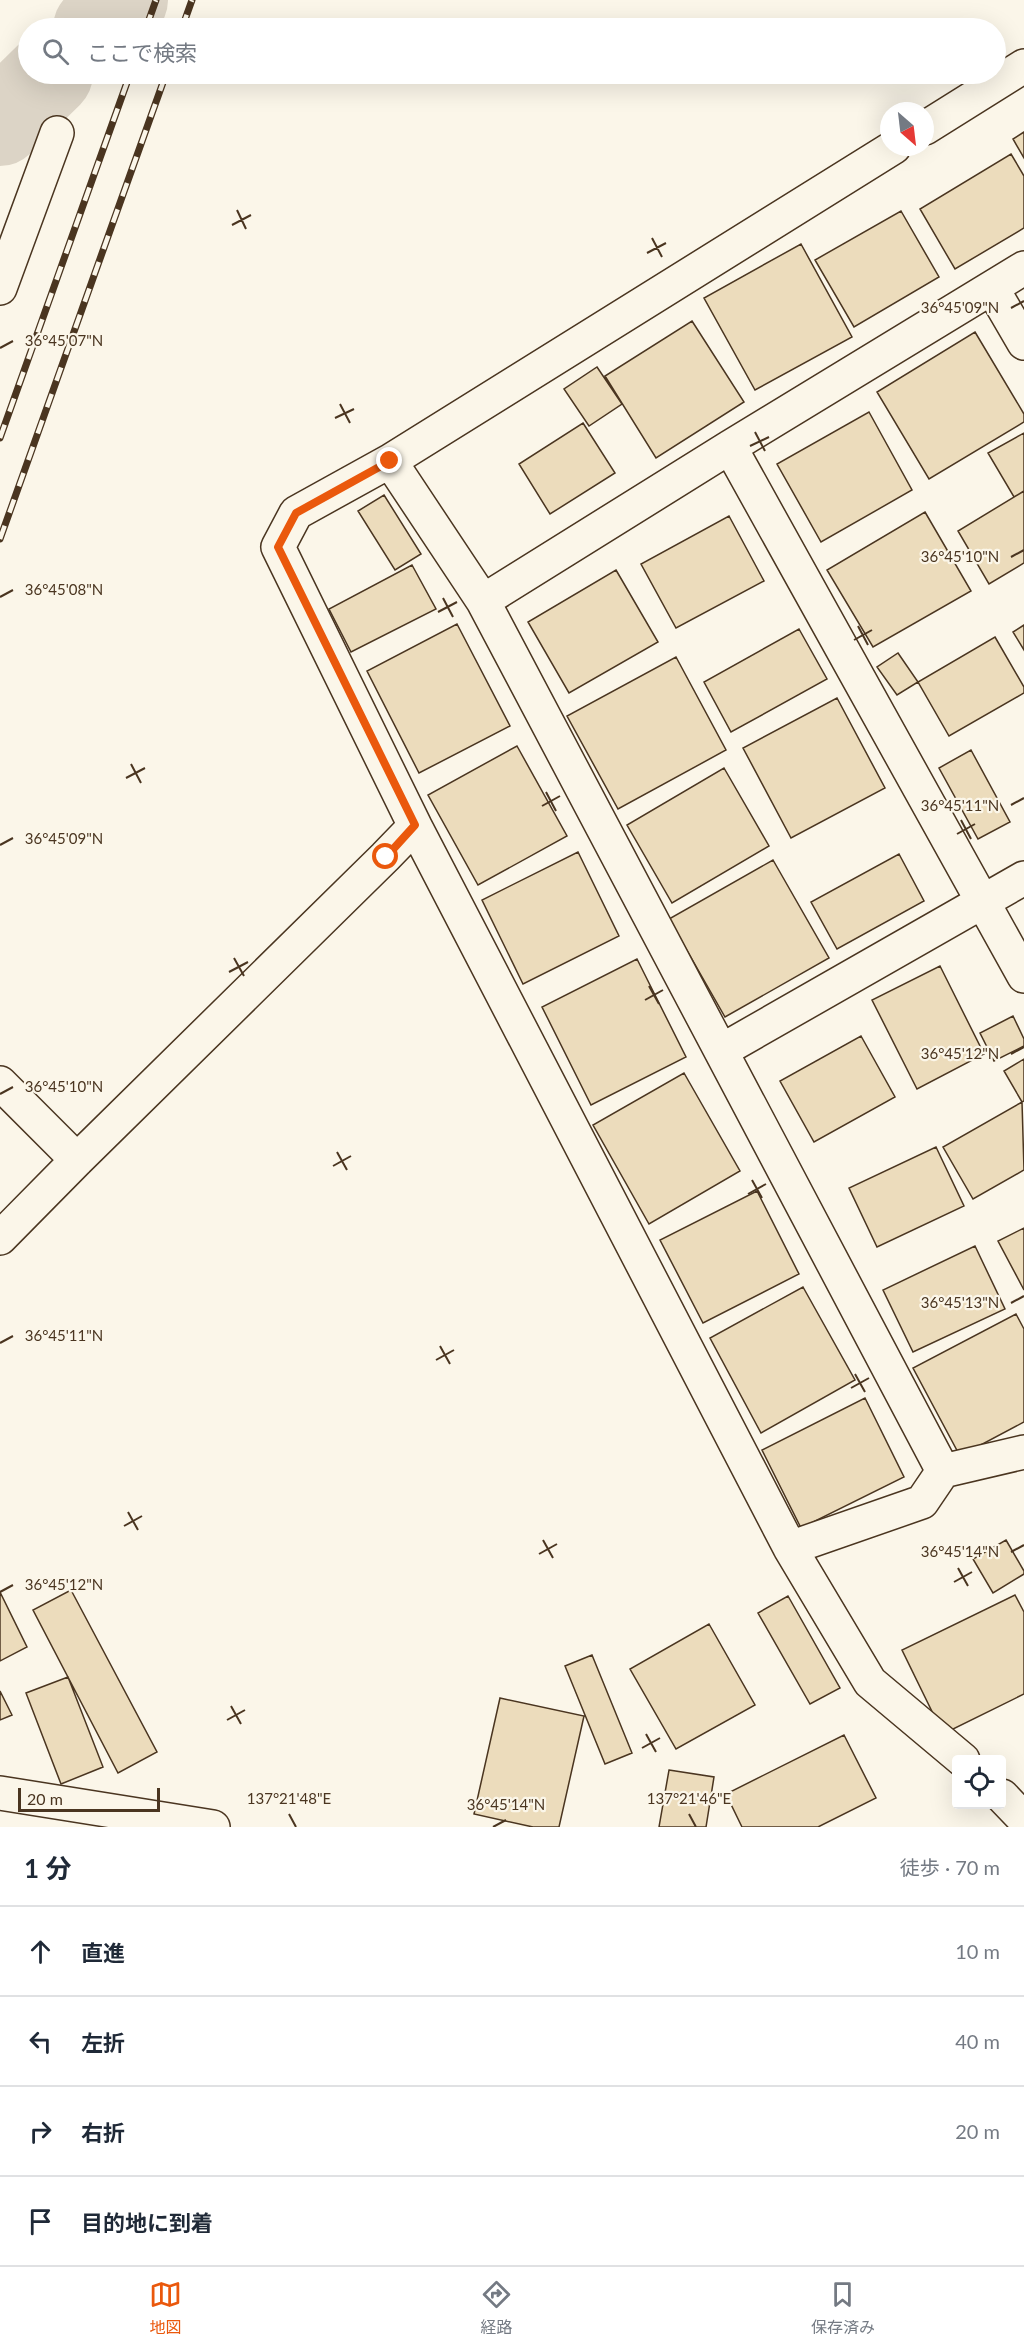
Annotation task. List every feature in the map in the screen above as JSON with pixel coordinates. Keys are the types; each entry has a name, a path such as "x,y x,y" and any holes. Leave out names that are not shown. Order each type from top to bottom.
{"street":[{"path":"1006,77 1024,66"},
{"path":"934,122 995,84"},
{"path":"0,288 57,133"},
{"path":"880,156 390,461 296,513 278,547 415,825 790,1548 870,1682 957,1755"},
{"path":"483,601 1024,268"},
{"path":"992,288 1024,343"},
{"path":"730,447 1024,976"},
{"path":"390,461 483,601 943,1472"},
{"path":"0,1238 386,857 415,825"},
{"path":"721,1051 1024,878"},
{"path":"0,1083 77,1160"},
{"path":"790,1548 922,1502 943,1472 1024,1452"},
{"path":"0,1793 213,1827"},
{"path":"1006,1800 1024,1819"}],"building":[{"path":"1024,132 1024,158 1013,139"},
{"path":"1011,154 1024,176 1024,228 955,269 920,209"},
{"path":"901,211 939,277 854,327 815,260"},
{"path":"801,244 852,337 755,390 704,298"},
{"path":"692,321 744,402 656,458 605,376"},
{"path":"975,332 1024,414 1024,422 929,479 877,392"},
{"path":"597,367 622,404 589,426 564,389"},
{"path":"869,412 912,490 821,542 777,464"},
{"path":"583,423 615,473 550,514 519,464"},
{"path":"1024,433 1024,491 1014,497 988,453"},
{"path":"1024,491 1024,563 989,584 958,531"},
{"path":"384,495 421,554 395,570 358,511"},
{"path":"925,512 971,591 873,647 827,570"},
{"path":"729,516 764,581 676,628 641,564"},
{"path":"412,565 436,609 351,652 329,609"},
{"path":"616,570 658,642 569,693 528,622"},
{"path":"457,624 510,726 419,773 367,671"},
{"path":"1024,625 1024,650 1013,632"},
{"path":"799,629 827,679 731,732 704,682"},
{"path":"995,637 1024,687 1024,693 949,736 918,682"},
{"path":"898,653 918,682 897,695 877,667"},
{"path":"676,657 726,750 618,809 567,716"},
{"path":"837,698 885,788 791,838 743,748"},
{"path":"517,746 567,836 478,885 428,795"},
{"path":"971,750 1010,822 978,839 939,768"},
{"path":"724,768 769,846 672,903 627,825"},
{"path":"578,852 619,936 523,984 482,900"},
{"path":"899,854 924,901 837,949 811,902"},
{"path":"773,860 829,958 725,1017 669,919"},
{"path":"637,959 686,1057 591,1105 542,1007"},
{"path":"940,966 984,1054 917,1089 872,1000"},
{"path":"1013,1016 1024,1039 1024,1046 994,1061 980,1033"},
{"path":"861,1036 895,1097 814,1142 780,1081"},
{"path":"1024,1059 1024,1101 1022,1102 1004,1071"},
{"path":"684,1073 740,1171 649,1224 593,1125"},
{"path":"1022,1102 1024,1170 973,1199 943,1147"},
{"path":"936,1147 964,1206 877,1247 849,1188"},
{"path":"757,1191 799,1274 703,1323 660,1240"},
{"path":"1024,1228 1024,1290 998,1241"},
{"path":"975,1246 1005,1309 913,1352 883,1290"},
{"path":"803,1287 855,1380 761,1433 710,1338"},
{"path":"1016,1314 1024,1329 1024,1422 960,1456 913,1368"},
{"path":"865,1398 904,1477 801,1528 762,1450"},
{"path":"1006,1540 1024,1574 993,1593 973,1559"},
{"path":"71,1590 157,1752 118,1773 33,1610"},
{"path":"0,1592 27,1647 0,1661"},
{"path":"1015,1595 1024,1612 1024,1694 943,1734 902,1650"},
{"path":"788,1596 840,1688 810,1704 758,1613"},
{"path":"709,1624 755,1705 676,1749 630,1669"},
{"path":"592,1655 632,1753 605,1764 565,1666"},
{"path":"68,1677 103,1767 61,1784 26,1693"},
{"path":"0,1691 12,1715 0,1720"},
{"path":"500,1698 584,1716 559,1827 533,1827 474,1814"},
{"path":"844,1735 876,1798 818,1827 742,1827 726,1794"},
{"path":"669,1770 714,1777 706,1827 659,1827"}],"waterway":[{"path":"106,18 125,0"},
{"path":"0,123 40,84"}],"railway":[{"path":"150,18 156,0"},
{"path":"186,18 192,0"},
{"path":"0,438 126,84"},
{"path":"0,539 162,84"}],"route":[{"path":"386,857 415,825 278,547 296,513 390,461"}]}
